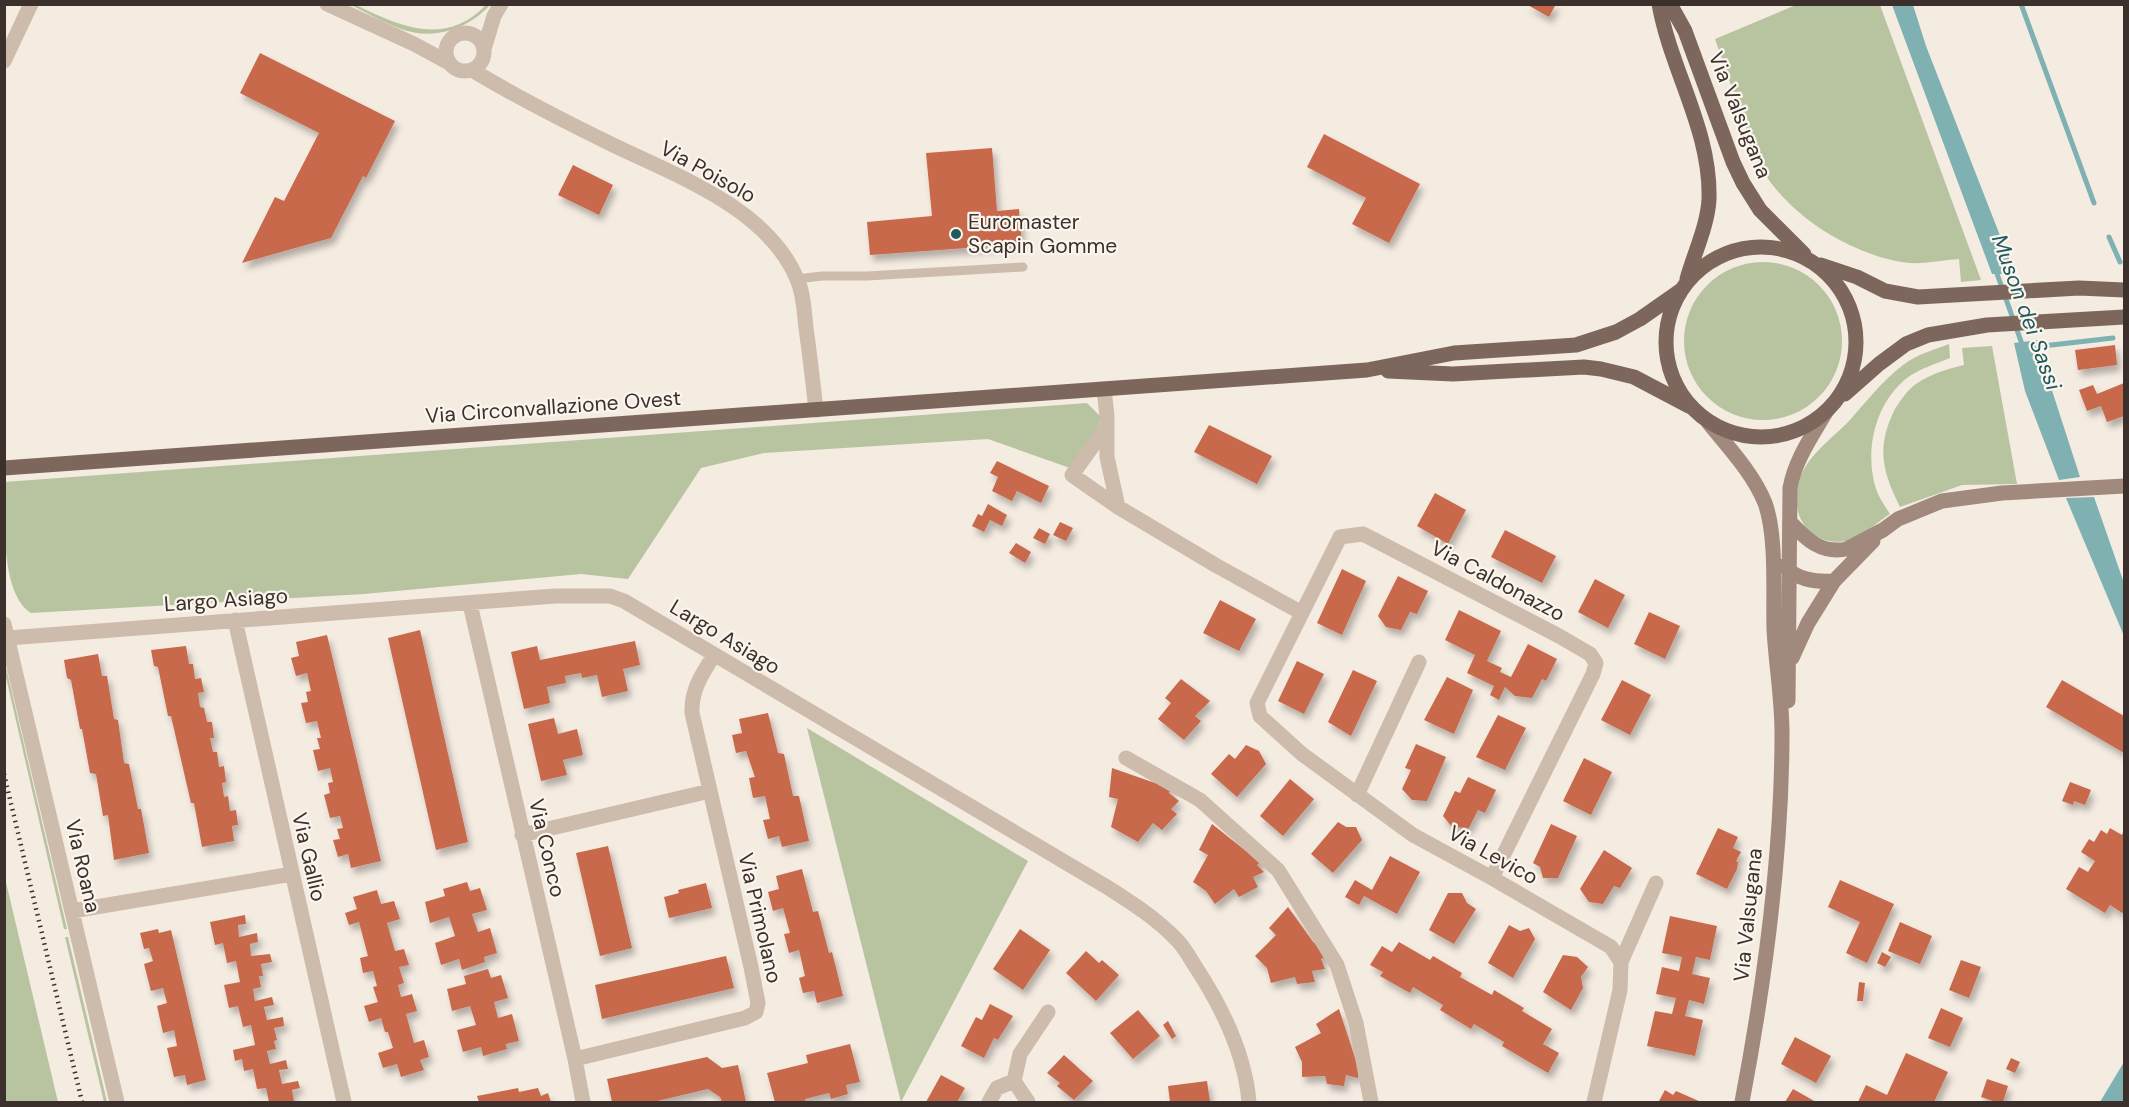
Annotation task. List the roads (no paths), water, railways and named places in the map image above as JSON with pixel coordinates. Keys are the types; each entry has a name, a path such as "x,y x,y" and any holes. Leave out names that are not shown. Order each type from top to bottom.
{"main road":[{"name":"Via Valsugana","path":"1659,4 1664,33 1701,133 1708,174 1707,214 1683,287"},
{"name":"Via Valsugana","path":"1670,4 1685,31 1733,162 1743,183 1760,210 1811,261"},
{"name":"Via Circonvallazione Ovest","path":"2124,290 2079,288 1918,297 1885,291 1857,277 1776,247 1742,248 1711,260 1697,270 1683,287 1669,314 1665,339 1668,363 1677,387 1691,407 1708,422 1740,435 1774,437 1807,426 1879,364 1906,344 1928,335 1986,325 2124,317"},
{"name":"Via Circonvallazione Ovest","path":"1811,261 1830,276 1843,292 1856,330 1853,369 1845,388 1830,408"},
{"name":"Via Circonvallazione Ovest","path":"1367,370 1454,352 1576,345 1616,332 1640,319 1683,287"},
{"name":"Via Circonvallazione Ovest","path":"4,468 1367,370 1453,374 1584,367 1634,377 1691,407"},
{"name":"Via Valsugana","path":"1782,731 1788,697 1790,488 1792,476 1801,455 1830,408"},
{"name":"Via Valsugana","path":"1708,422 1754,482 1769,517 1782,731 1779,832 1771,915 1759,1009 1742,1102"},
{"path":"1790,522 1816,546 1831,550 1847,549 1883,530 1898,519 1942,501 1990,494 2124,486"},
{"path":"1762,497 1781,532 1781,561 1790,571 1806,580 1834,581"},
{"path":"1789,664 1808,623 1834,581 1883,530"}],"street":[{"path":"4,61 31,4"},
{"path":"327,4 414,44 460,71 478,67 497,10"},
{"path":"414,44 450,39 455,35 467,33 497,10"},
{"path":"467,33 480,39 492,82"},
{"path":"449,63 446,52 450,39"},
{"name":"Via Poisolo","path":"472,70 517,97 713,195 746,216 774,242 797,279 803,299 816,410"},
{"path":"1104,389 1107,457 1118,507"},
{"path":"1107,426 1072,475 1118,507 1216,566 1302,613"},
{"name":"Via Caldonazzo","path":"1260,716 1257,703 1340,537 1363,534 1590,654 1596,663 1593,674 1492,878"},
{"name":"Largo Asiago","path":"6,631 235,620 555,596 610,596 624,601 1149,914 1179,941 1221,1011 1233,1038 1246,1078 1249,1102"},
{"name":"Via Conco","path":"470,604 583,1102"},
{"name":"Via Gallio","path":"235,620 344,1102"},
{"name":"Via Roana","path":"6,631 117,1102"},
{"name":"Via Primolano","path":"575,1059 745,1018 756,1012 758,1003 751,967 692,713 696,685 714,655"},
{"path":"1357,795 1419,662"},
{"name":"Via Levico","path":"1260,716 1302,754 1413,835 1611,947 1621,962"},
{"path":"1126,758 1200,800 1278,870 1337,965 1356,1023 1371,1102"},
{"path":"522,835 710,791"},
{"path":"72,910 292,874"},
{"path":"1594,1102 1620,990 1621,962 1656,883"},
{"path":"1028,1102 1014,1081 1020,1054 1048,1012"},
{"path":"989,1102 997,1088 1014,1081"}],"lane":[{"path":"797,279 1023,267"}],"water":[{"path":"1892,5 1913,5 1926,46 2015,274 1992,274"},
{"path":"2037,340 2080,477 2059,480 2025,391 2014,343"},
{"path":"2094,497 2124,583 2124,636 2066,498"},
{"path":"2124,1062 2124,1102 2100,1102"}],"waterway":[{"path":"2021,4 2094,203"},
{"path":"2109,237 2120,262"},
{"name":"Muson dei Sassi","path":"1995,268 2023,347"},
{"path":"2034,347 2113,338"}],"railway":[{"path":"4,774 82,1102"}],"place":[{"name":"Euromaster Scapin Gomme","path":"956,234"}]}
